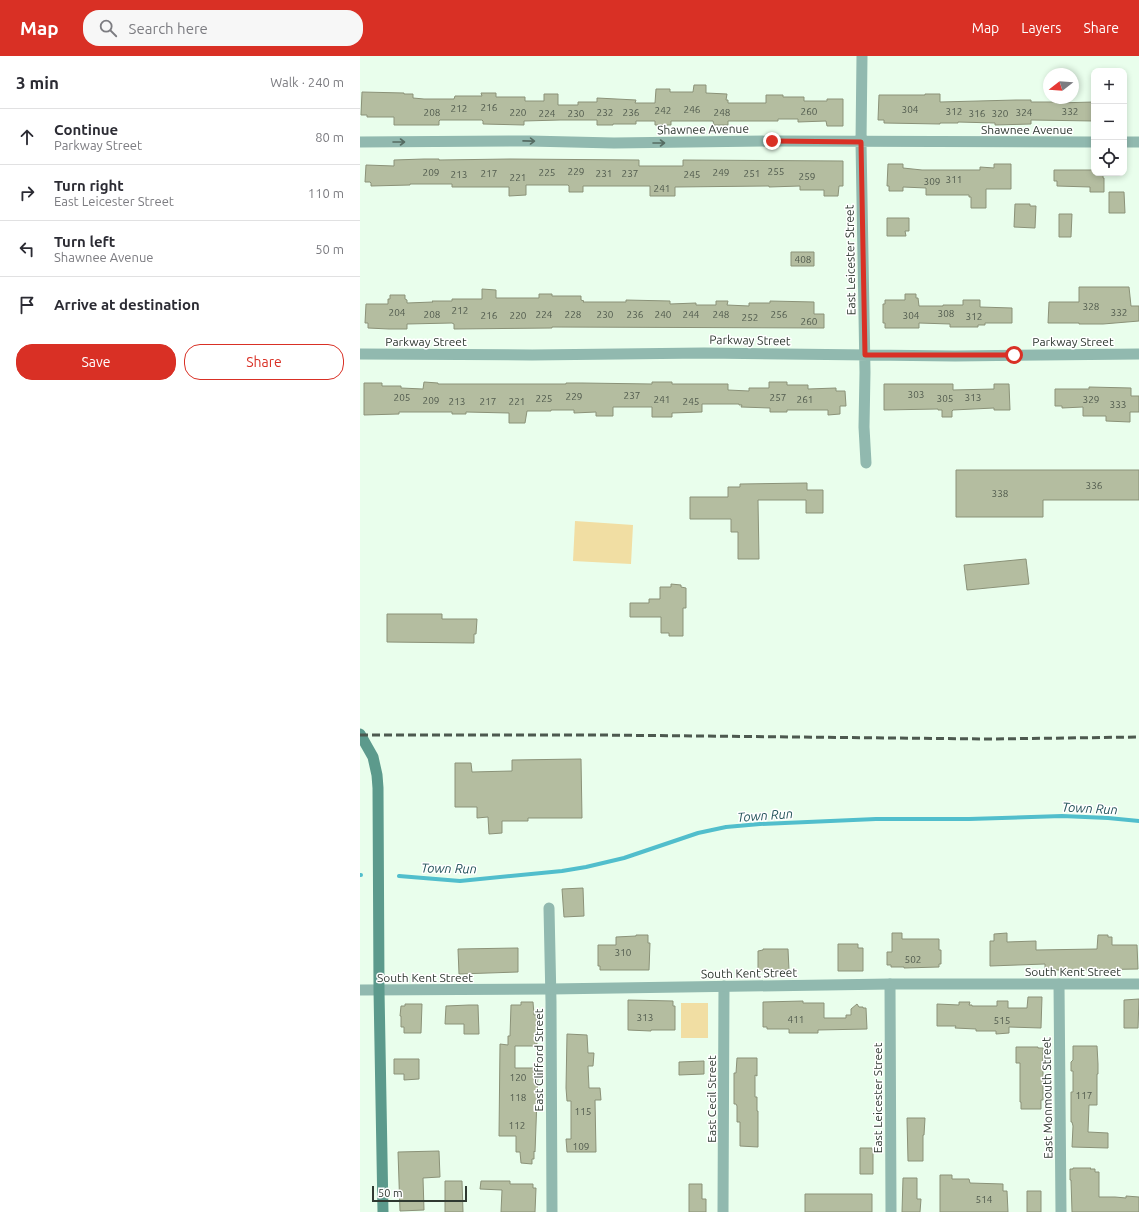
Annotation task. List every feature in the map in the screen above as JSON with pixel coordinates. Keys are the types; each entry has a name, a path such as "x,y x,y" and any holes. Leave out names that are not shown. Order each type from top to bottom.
{"main road":[{"path":"360,734 373,757 378,788 379,990 383,1212"}],"street":[{"name":"East Leicester Street","path":"862,56 861,142 865,355 864,427 866,464"},
{"name":"Shawnee Avenue","path":"360,142 1091,142"},
{"path":"1127,142 1139,142"},
{"name":"Parkway Street","path":"360,354 532,355 704,353 955,356 1139,354"},
{"path":"360,748 373,757"},
{"name":"East Clifford Street","path":"550,908 552,1212"},
{"name":"East Leicester Street","path":"890,984 891,1212"},
{"name":"South Kent Street","path":"360,990 890,984 1139,984"},
{"name":"East Monmouth Street","path":"1059,984 1061,1212"},
{"name":"East Cecil Street","path":"723,1212 724,986"}],"shaded area":[{"path":"575,521 633,525 631,564 573,561"},
{"path":"681,1003 708,1003 708,1038 681,1038"}],"building":[{"path":"694,85 706,85 706,93 727,94 726,100 728,100 728,103 766,103 766,95 804,97 804,101 843,99 843,126 827,126 826,121 798,122 798,119 778,119 778,121 728,121 728,125 714,125 713,121 671,121 671,125 655,125 655,121 636,121 636,124 597,125 597,120 560,120 524,121 524,125 483,124 482,120 440,120 439,125 394,125 394,117 367,117 367,115 361,115 362,92 413,94 413,98 424,99 454,99 455,96 482,96 481,93 496,93 496,97 525,97 525,101 544,101 544,94 558,94 558,105 578,105 578,102 597,102 597,98 636,100 635,103 655,103 656,89 670,89 670,92 693,92"},
{"path":"940,94 940,102 1031,100 1031,102 1043,102 1043,104 1079,104 1079,102 1091,102 1091,121 1031,120 1031,124 995,125 995,123 958,122 940,124 884,123 884,120 878,120 879,95"},
{"path":"394,160 639,160 639,166 683,166 683,160 843,161 843,186 839,186 838,196 824,196 824,190 800,190 800,186 769,186 675,187 675,196 650,196 650,186 583,186 583,192 569,192 568,185 526,185 526,195 509,196 509,187 452,187 452,184 371,186 370,182 365,182 366,165 394,166"},
{"path":"888,164 903,164 903,168 922,170 980,170 980,167 994,168 994,164 1011,164 1011,189 986,189 986,208 971,208 971,197 969,197 969,195 926,195 926,188 903,187 903,191 889,191 889,186 887,186"},
{"path":"1054,170 1091,170 1091,176 1103,176 1104,192 1090,192 1090,187 1057,186 1057,181 1054,181"},
{"path":"1109,192 1124,192 1125,213 1109,213"},
{"path":"1015,204 1030,204 1030,206 1036,206 1035,228 1014,227"},
{"path":"1059,214 1072,214 1071,237 1059,237"},
{"path":"887,218 909,218 909,231 905,231 906,236 887,236"},
{"path":"791,252 814,252 814,266 791,266"},
{"path":"1079,287 1129,287 1131,306 1139,306 1139,321 1103,324 1048,323 1049,302 1079,302"},
{"path":"482,289 496,290 496,298 539,298 539,294 552,294 552,296 581,296 581,300 584,301 583,302 626,302 626,300 670,301 670,304 696,303 696,305 716,305 716,301 728,301 727,305 749,306 749,303 770,303 770,301 814,302 814,314 824,314 824,328 552,327 454,329 454,324 452,323 407,324 407,329 389,329 368,328 368,323 365,323 366,304 388,304 390,295 405,295 407,303 452,301 452,299 482,299"},
{"path":"905,294 916,294 919,306 963,305 963,300 980,300 980,307 1012,308 1012,323 985,323 985,325 978,325 978,327 950,327 950,324 919,323 919,328 885,328 885,323 883,323 883,304 885,304 885,300 905,300"},
{"path":"424,382 438,384 652,384 652,382 672,382 672,384 728,384 728,390 749,391 749,388 769,388 769,382 787,382 787,385 808,385 808,389 836,388 836,391 845,391 846,406 840,406 840,414 828,415 828,410 787,410 787,412 770,412 770,408 741,407 742,405 739,404 702,404 702,412 672,413 672,417 652,417 652,407 613,407 613,416 596,416 596,412 574,413 574,410 527,411 525,423 509,423 509,413 466,412 466,414 452,414 452,412 399,412 399,414 364,415 364,383 382,383 382,386 401,386 401,388 423,389"},
{"path":"884,384 953,384 953,390 994,389 994,384 1009,384 1010,410 994,410 994,408 953,410 952,417 942,417 942,410 938,409 884,410"},
{"path":"1089,387 1131,388 1131,396 1139,396 1139,412 1130,412 1130,422 1106,421 1106,416 1083,416 1083,407 1062,408 1062,406 1055,406 1055,389 1089,389"},
{"path":"956,470 1139,470 1139,500 1043,500 1043,517 956,517"},
{"path":"807,483 807,490 823,490 823,513 806,513 806,500 758,500 759,559 738,559 738,532 731,532 731,519 690,519 690,497 728,497 728,487 740,487 740,484"},
{"path":"1026,559 1029,584 967,590 964,565"},
{"path":"671,584 681,585 681,587 686,588 686,608 683,608 683,636 669,636 669,633 661,633 661,617 630,617 630,603 649,603 649,599 660,599 660,587 671,587"},
{"path":"387,614 442,614 442,619 477,619 474,643 387,642"},
{"path":"581,759 582,818 528,818 528,821 502,821 502,833 489,834 488,817 477,818 477,807 455,807 455,763 471,763 472,772 512,771 512,760"},
{"path":"583,888 584,916 564,917 562,889"},
{"path":"892,933 902,933 902,939 939,939 941,964 939,964 939,967 904,968 891,967 891,965 887,965 887,952 892,952"},
{"path":"1007,933 1007,942 1036,941 1036,950 1097,949 1098,935 1108,935 1108,937 1112,937 1112,945 1137,945 1138,969 1079,970 1079,972 1064,972 1064,970 1045,970 1045,964 990,966 990,941 994,941 994,934"},
{"path":"648,935 648,943 650,943 649,970 600,970 600,966 598,966 598,945 616,945 616,937"},
{"path":"838,944 858,944 858,948 863,948 863,971 838,971"},
{"path":"518,948 518,972 459,974 458,949"},
{"path":"763,949 788,949 789,970 758,971 758,951"},
{"path":"1028,997 1042,997 1041,1028 1009,1027 1009,1033 996,1034 996,1031 976,1031 976,1029 955,1028 956,1026 937,1026 937,1004 959,1005 959,1002 970,1002 969,1005 972,1006 997,1006 997,1001 1008,1001 1008,1008 1027,1008"},
{"path":"1139,999 1138,1028 1124,1028 1124,1000"},
{"path":"628,1000 673,1001 673,1006 675,1006 675,1030 628,1030"},
{"path":"803,1001 803,1003 824,1003 824,1018 846,1018 846,1015 851,1015 851,1009 857,1004 859,1007 866,1008 867,1029 818,1030 818,1033 789,1033 789,1029 767,1029 767,1027 763,1027 763,1002"},
{"path":"521,1002 533,1002 534,1015 537,1015 537,1044 534,1044 534,1046 515,1046 515,1068 534,1068 534,1073 538,1072 535,1152 534,1151 534,1159 532,1159 532,1164 521,1163 520,1152 516,1152 516,1136 499,1136 500,1044 508,1045 508,1036 510,1036 511,1005 521,1005"},
{"path":"405,1004 422,1004 421,1033 404,1033 404,1027 401,1027 400,1016 401,1006 405,1006"},
{"path":"478,1005 479,1034 464,1034 464,1024 445,1024 446,1006"},
{"path":"567,1034 587,1035 588,1053 594,1053 593,1066 588,1066 589,1088 600,1088 601,1100 595,1100 596,1152 567,1152 566,1139 571,1139 571,1101 567,1101 566,1088"},
{"path":"1073,1046 1097,1046 1097,1105 1089,1105 1088,1132 1108,1133 1108,1148 1072,1147 1073,1126 1071,1122 1071,1092 1073,1092 1073,1071 1071,1071 1071,1062 1073,1060"},
{"path":"1016,1047 1043,1048 1043,1100 1041,1100 1041,1109 1021,1109 1020,1063 1016,1063"},
{"path":"737,1058 757,1058 755,1097 757,1097 758,1111 758,1147 740,1146 740,1122 737,1122 737,1106 734,1104 734,1073 736,1073"},
{"path":"394,1059 419,1059 419,1079 404,1080 404,1074 394,1074"},
{"path":"704,1061 704,1074 679,1075 679,1062"},
{"path":"907,1118 925,1118 923,1135 923,1161 908,1161"},
{"path":"860,1148 872,1148 873,1150 873,1174 860,1174"},
{"path":"439,1151 440,1177 423,1178 424,1210 400,1211 398,1152"},
{"path":"1091,1168 1090,1169 1095,1169 1095,1172 1099,1172 1099,1197 1139,1197 1139,1212 1072,1212 1070,1169"},
{"path":"940,1175 952,1175 952,1179 969,1179 970,1183 1003,1184 1003,1191 1007,1191 1008,1212 940,1212"},
{"path":"903,1178 917,1178 917,1199 921,1199 920,1212 902,1212"},
{"path":"445,1181 462,1181 463,1212 445,1212"},
{"path":"481,1181 510,1181 510,1184 533,1184 533,1188 536,1188 535,1212 501,1212 502,1190 480,1189"},
{"path":"689,1184 702,1184 702,1199 706,1199 706,1212 689,1212"},
{"path":"1027,1191 1041,1191 1041,1212 1027,1212"},
{"path":"805,1194 872,1194 872,1212 805,1212"}],"waterway":[{"name":"Town Run","path":"399,876 460,881 562,871 624,858 698,833 726,827 760,824 876,819 969,819 1062,816 1139,821"}],"railway":[{"path":"360,735 599,735 992,739 1139,737"}],"route":[{"path":"772,141 861,142 865,355 1014,355"}]}
